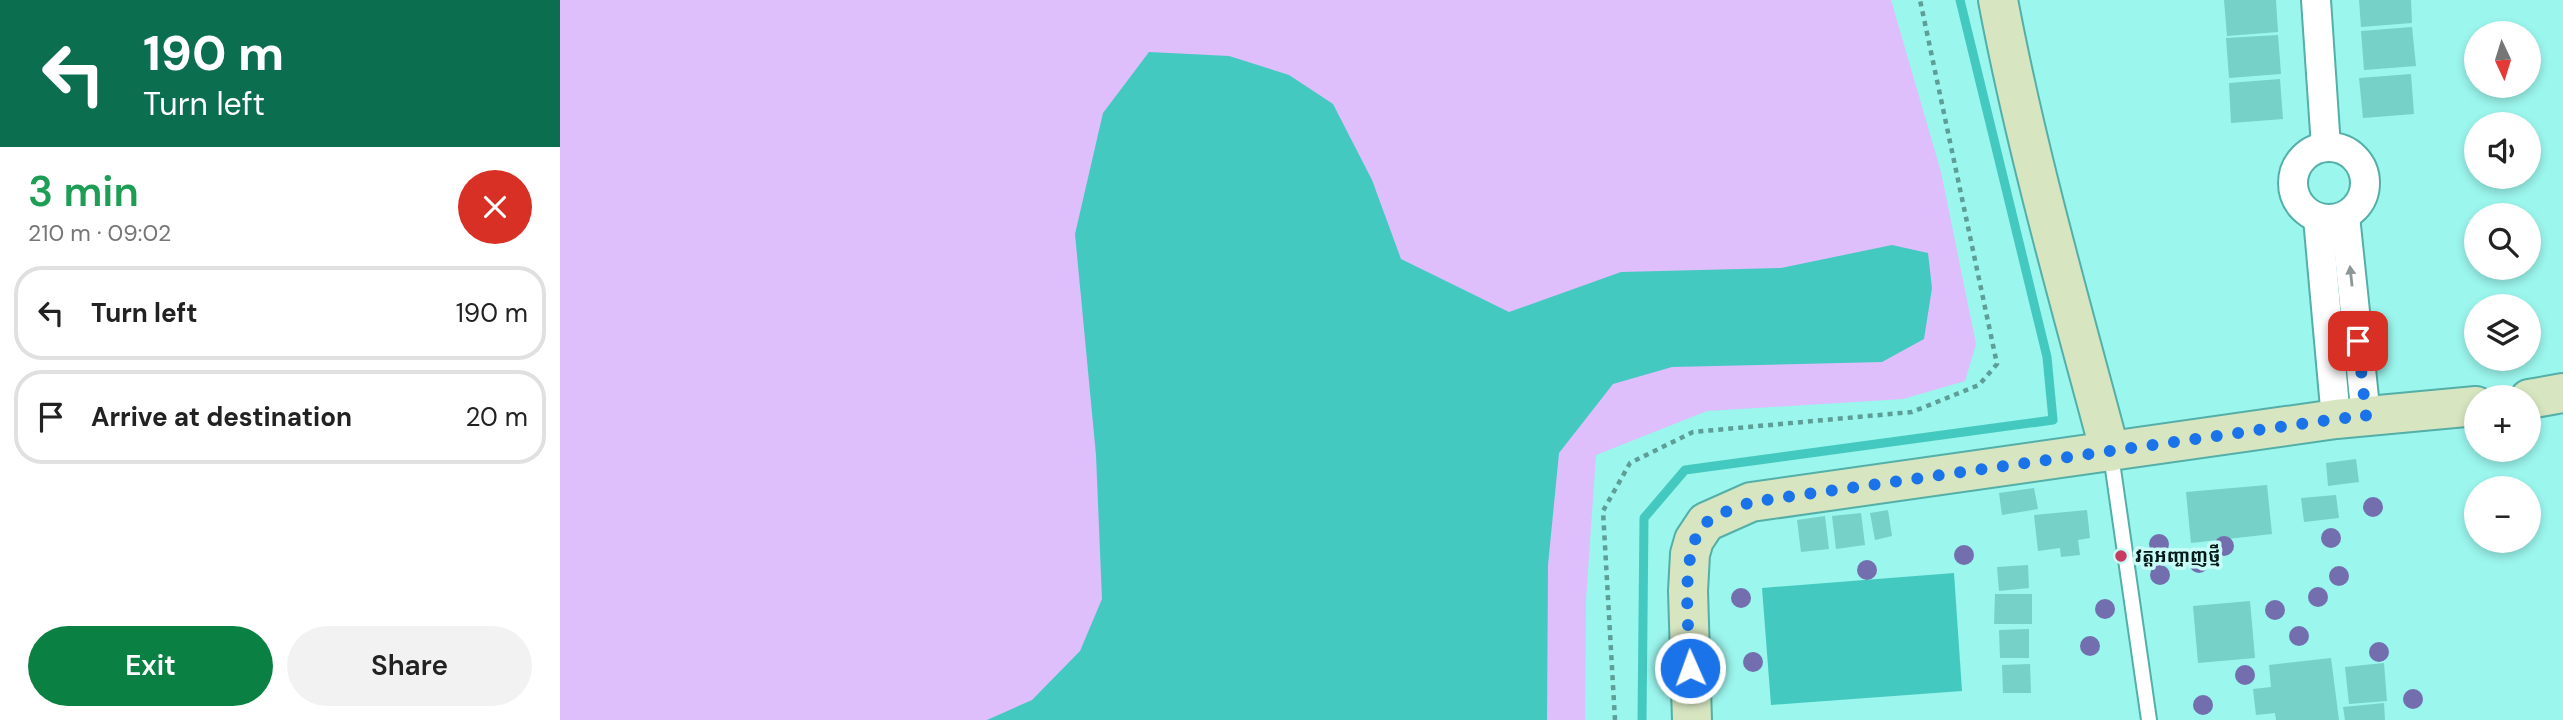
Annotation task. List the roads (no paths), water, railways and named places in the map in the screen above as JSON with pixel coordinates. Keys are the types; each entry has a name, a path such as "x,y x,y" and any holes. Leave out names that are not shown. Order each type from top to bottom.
{"street":[{"path":"1998,0 2023,121 2110,452"},
{"path":"2316,0 2326,147"},
{"path":"2326,147 2346,151 2360,165 2365,184 2360,203 2332,217 2301,207 2292,190 2295,170 2307,154 2326,147"},
{"path":"2332,217 2351,418"},
{"path":"2541,397 2563,393"},
{"path":"1692,720 1688,591 1690,554 1694,540 1706,523 1751,502 2351,418 2464,407"}],"lane":[{"path":"2110,452 2148,720"}],"water":[{"path":"1149,52 1229,56 1289,75 1333,104 1372,180 1401,259 1509,312 1621,272 1781,268 1892,245 1928,253 1932,288 1924,339 1882,362 1672,367 1613,384 1559,453 1548,565 1547,720 987,720 1032,700 1080,651 1102,599 1096,455 1075,234 1103,113"},
{"path":"1954,573 1962,691 1771,705 1762,588"}],"waterway":[{"path":"1642,720 1644,518 1685,470 2053,420 2047,357 1960,0"}],"place":[{"name":"វត្តអញ្ចាញថ្មី","path":"2121,556"}]}
